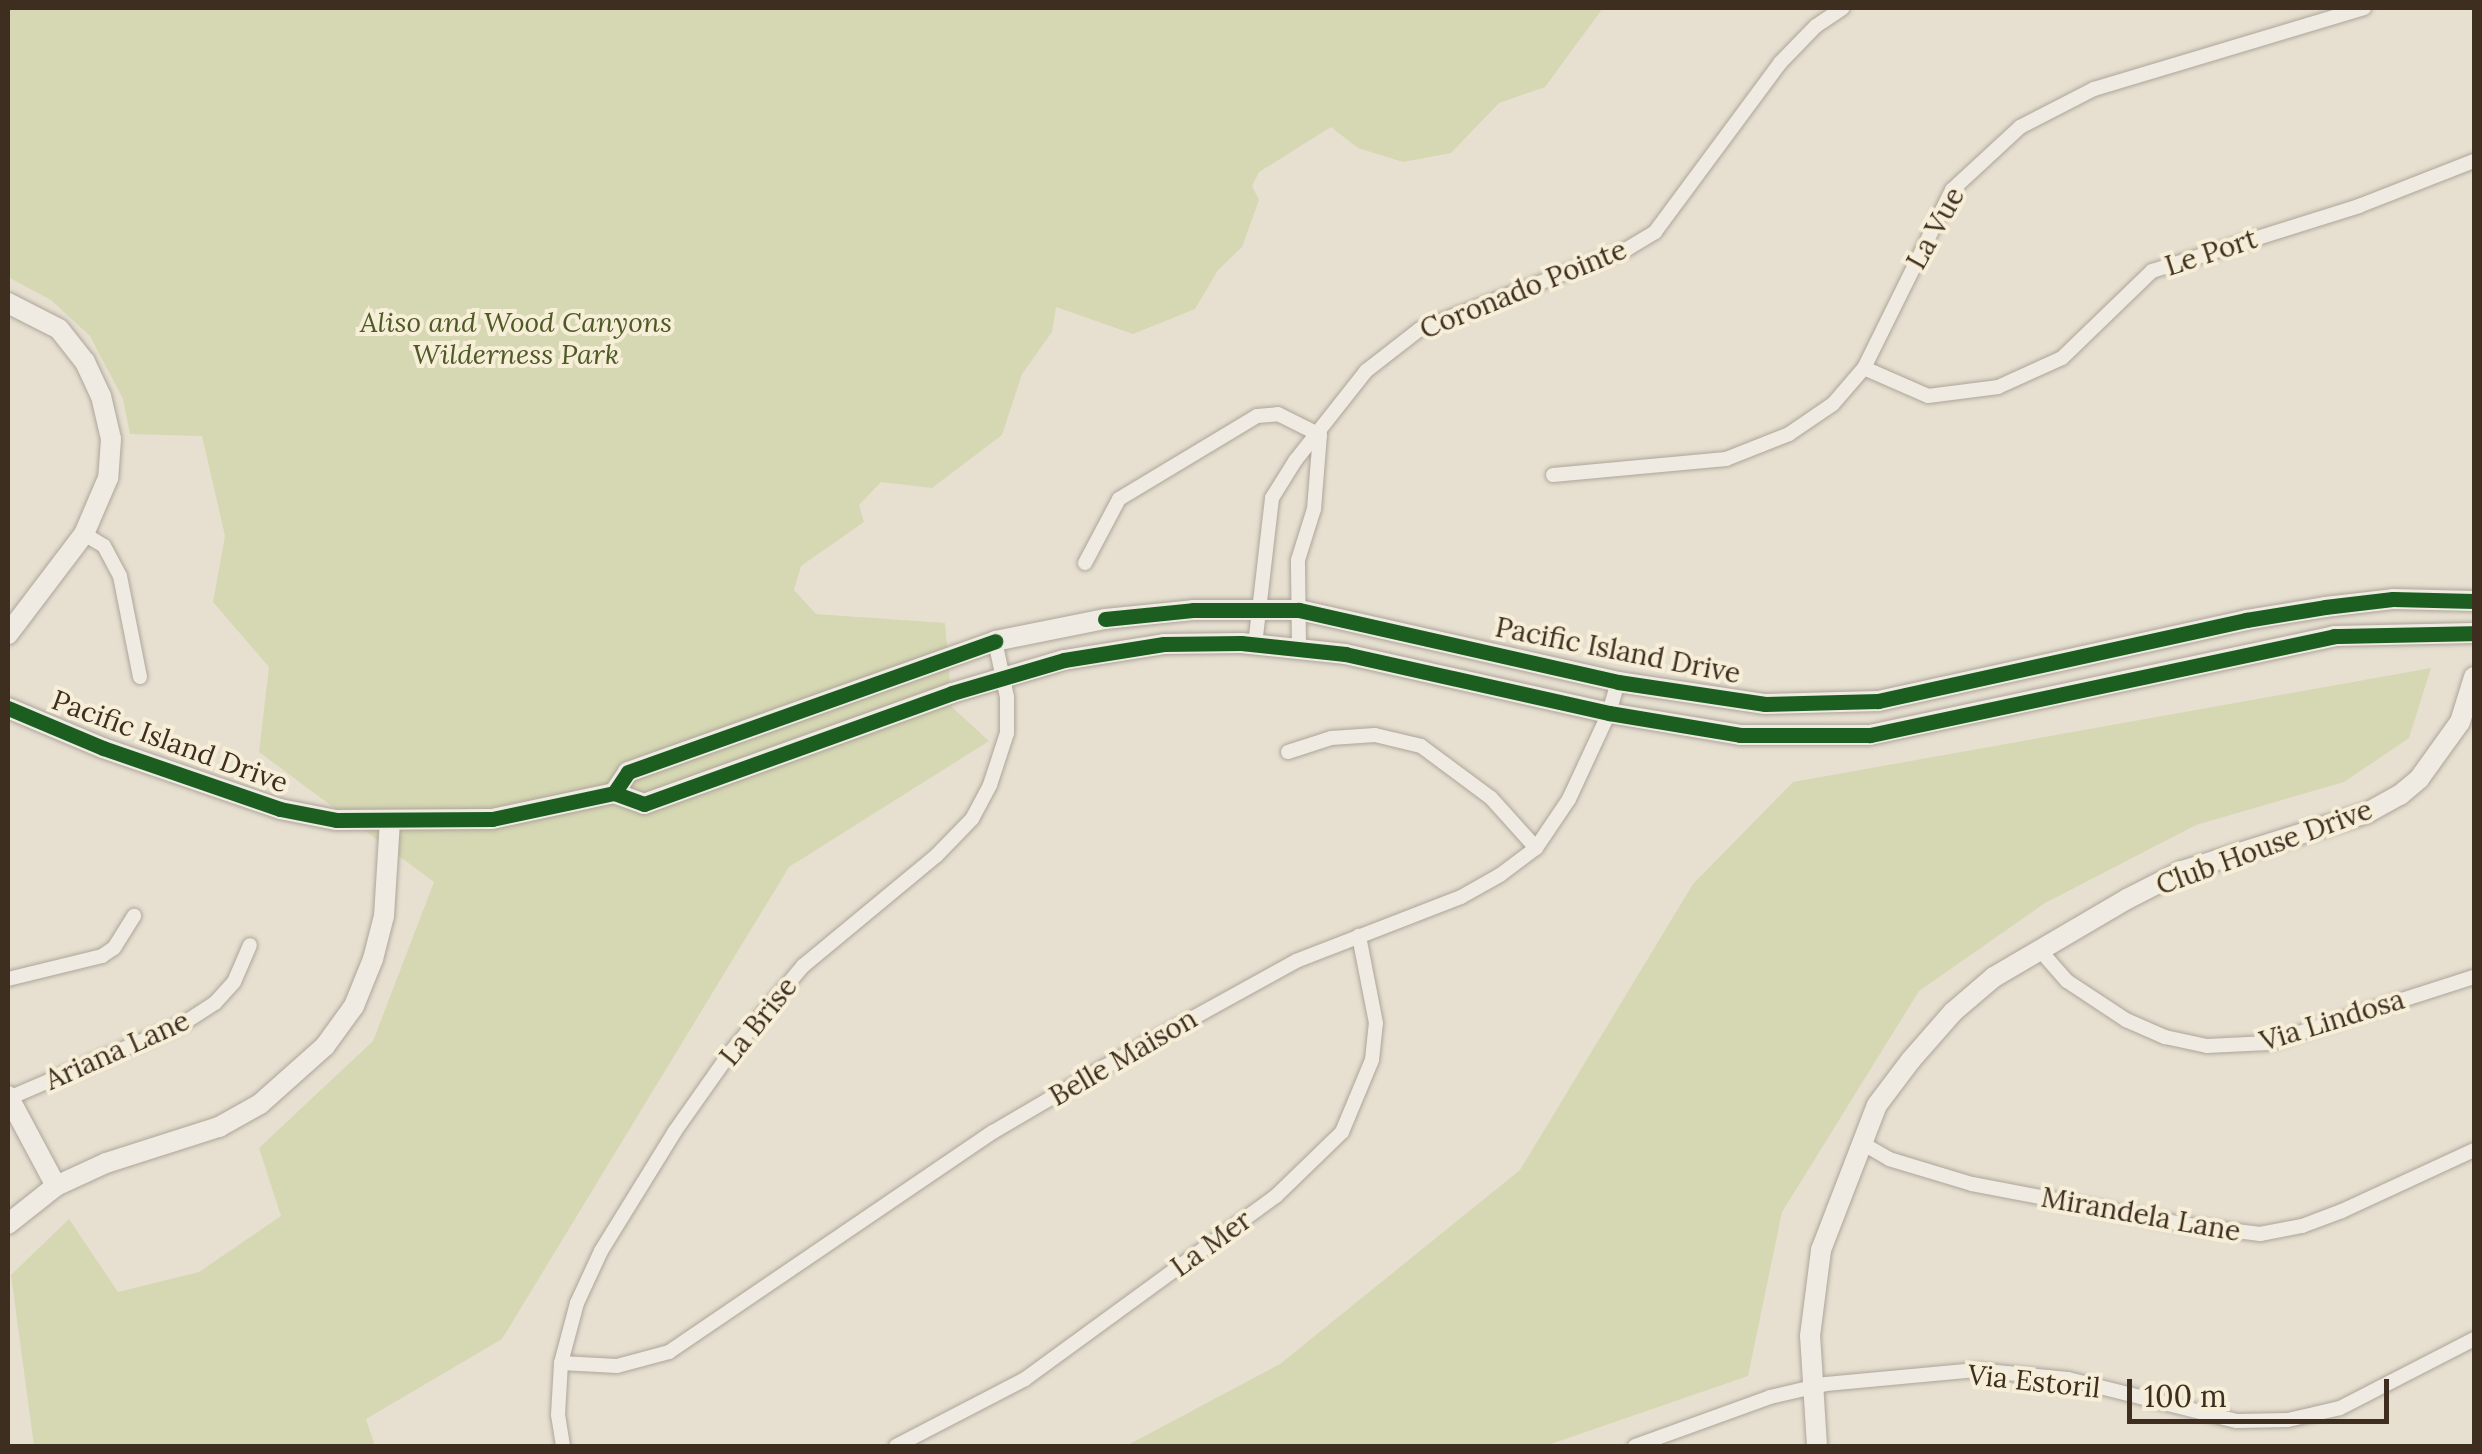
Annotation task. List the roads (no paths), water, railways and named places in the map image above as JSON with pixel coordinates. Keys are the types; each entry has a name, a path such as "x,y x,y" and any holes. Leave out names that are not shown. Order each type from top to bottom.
{"main road":[{"path":"8,303 59,329 85,362 101,396 111,439 108,478 84,534 8,634"},
{"name":"Pacific Island Drive","path":"614,793 628,772 996,641 1105,619 1192,610 1299,610 1618,682 1765,704 1878,701 2246,620 2393,599 2474,602"},
{"name":"Pacific Island Drive","path":"8,708 232,795 336,820 390,822 506,817 614,793 644,804 1004,678 1064,660 1164,644 1299,647 1609,713 1740,736 1870,734 2334,636 2474,632"},
{"name":"Club House Drive","path":"1818,1446 1810,1336 1821,1250 1877,1105 1953,1012 2038,948 2182,871 2366,813 2400,795 2419,779 2460,722 2474,678"},
{"path":"8,1224 56,1186 106,1162 219,1127 260,1104 325,1046 354,1006 372,959 384,916 390,822"},
{"path":"8,1097 56,1186"}],"street":[{"name":"Coronado Pointe","path":"1256,645 1272,498 1295,461 1320,435 1366,371 1420,329 1628,248 1655,232 1780,63 1816,26 1843,8"},
{"name":"La Vue","path":"1553,475 1726,459 1789,434 1833,404 1864,368 1952,190 2020,127 2094,89 2364,8"},
{"name":"Le Port","path":"1864,368 1928,396 1998,386 2062,358 2152,271 2359,206 2474,162"},
{"path":"1085,563 1119,500 1257,416 1278,414 1320,435 1314,509 1298,560 1299,647"},
{"path":"84,534 104,546 120,576 140,676"},
{"name":"La Brise","path":"563,1446 558,1415 561,1363 577,1303 601,1252 674,1131 730,1053 803,966 936,856 972,820 990,784 1007,734 1004,678 996,641"},
{"name":"Belle Maison","path":"561,1363 617,1366 669,1352 994,1132 1260,980 1461,897 1536,848 1569,800 1609,713 1618,682"},
{"path":"1288,752 1331,738 1376,735 1421,746 1491,798 1536,848"},
{"path":"8,979 102,956 114,948 134,916"},
{"name":"La Mer","path":"896,1446 1025,1379 1276,1196 1332,1142 1362,1094 1372,1060 1376,1023 1373,990 1359,936"},
{"name":"Ariana Lane","path":"8,1097 184,1023 216,1004 234,982 250,945"},
{"name":"Via Lindosa","path":"2038,948 2067,981 2126,1020 2165,1037 2207,1046 2268,1043 2474,977"},
{"name":"Mirandela Lane","path":"1860,1142 1890,1158 1972,1184 2260,1234 2302,1226 2342,1211 2474,1150"},
{"name":"Via Estoril","path":"1635,1446 1744,1403 1826,1384 1976,1370 2068,1379 2237,1421 2288,1420 2340,1408 2474,1338"}],"park label":[{"name":"Aliso and Wood Canyons Wilderness Park","path":"516,338"}]}
